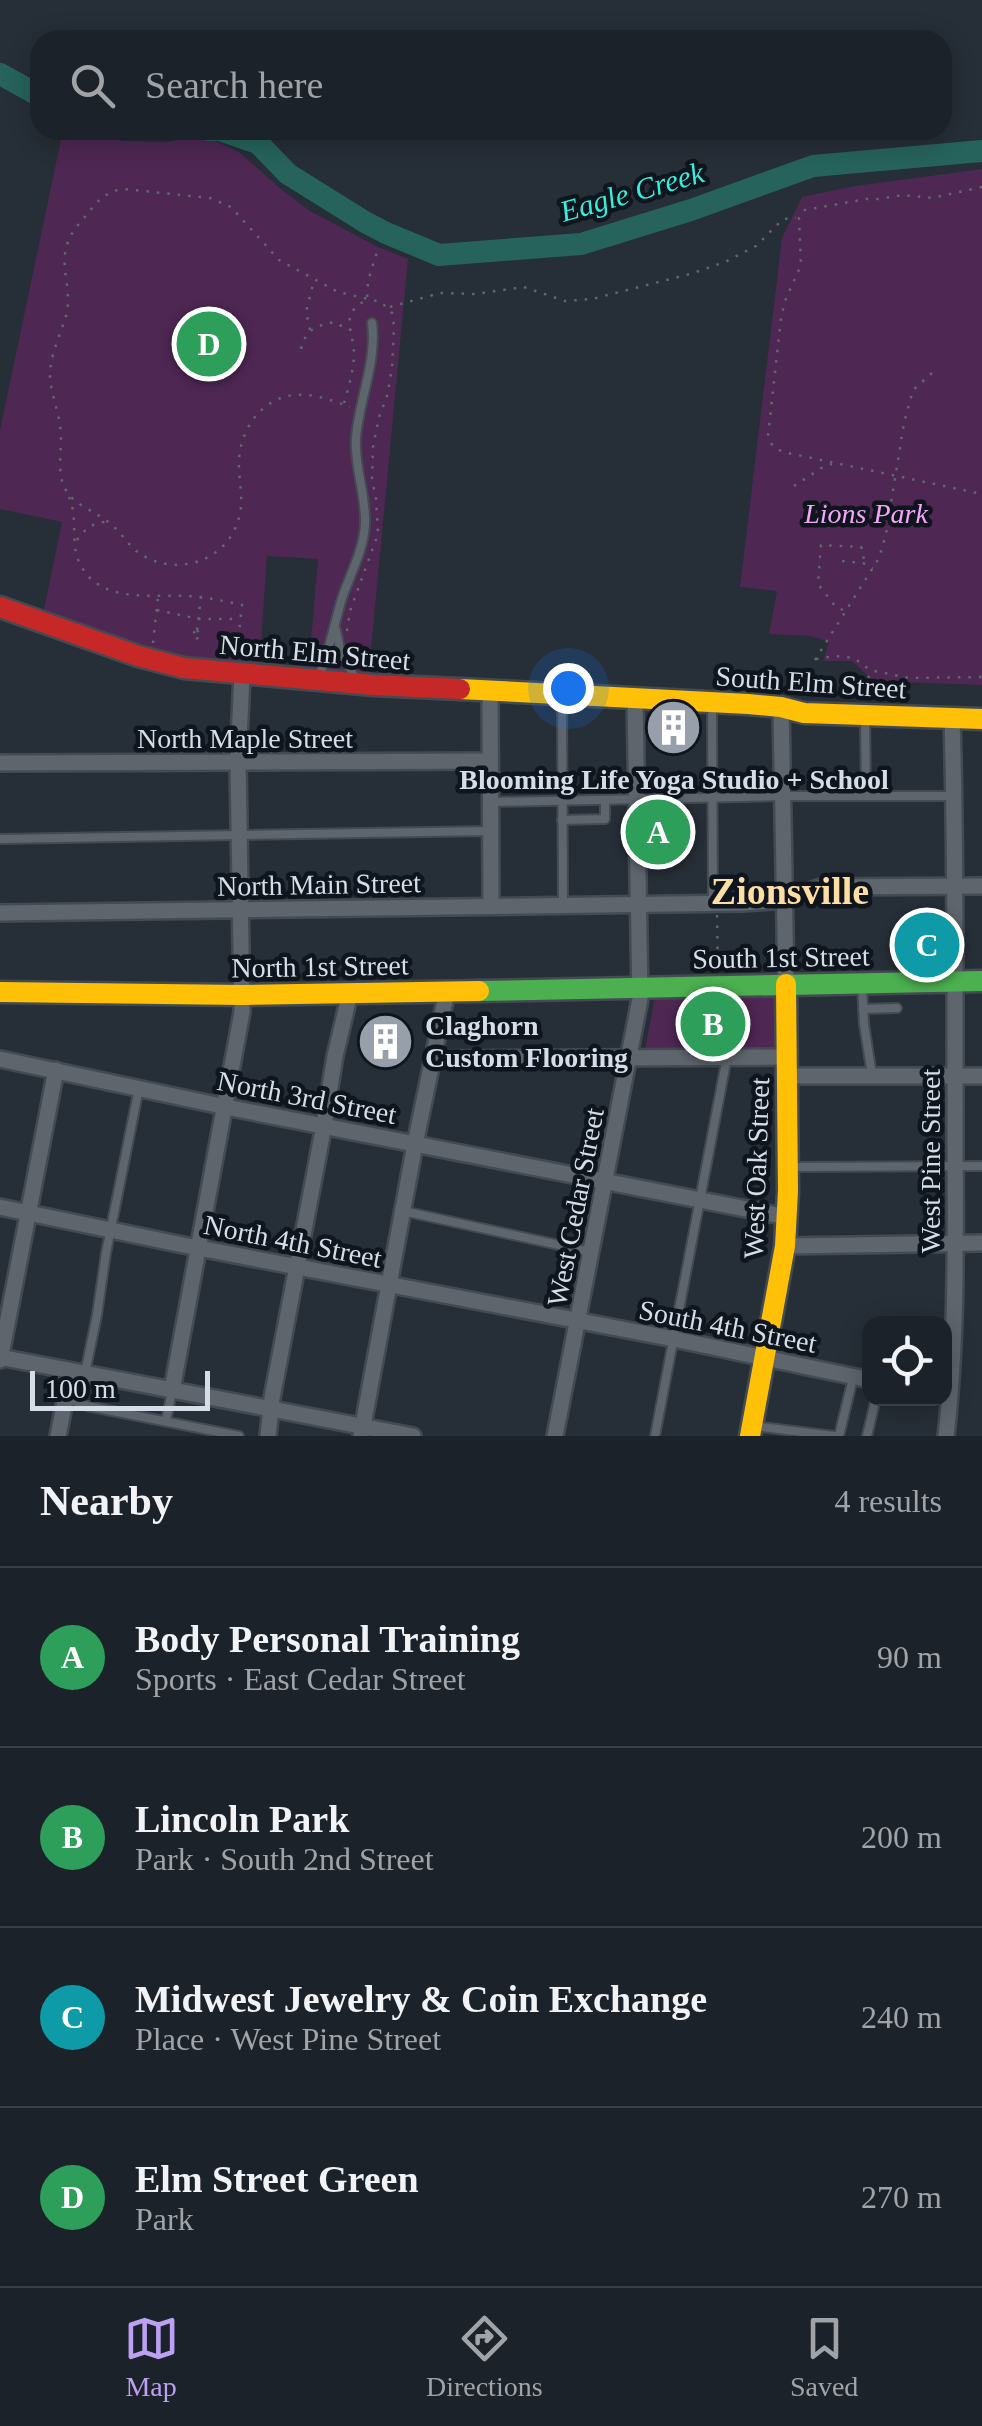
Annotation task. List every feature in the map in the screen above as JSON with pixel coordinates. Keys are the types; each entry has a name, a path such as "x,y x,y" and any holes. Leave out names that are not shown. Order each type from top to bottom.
{"street":[{"name":"North Elm Street","path":"0,607 163,664 239,667 358,684 635,697"},
{"path":"172,1390 226,1107 243,995 239,667"},
{"path":"490,692 491,906"},
{"name":"South Elm Street","path":"635,697 782,707 804,713 866,712 982,719"},
{"name":"West Cedar Street","path":"555,1436 630,1058 640,987 635,697"},
{"name":"West Oak Street","path":"750,1431 787,1217 782,707"},
{"name":"West Pine Street","path":"951,1316 955,1166 952,719"},
{"name":"North Maple Street","path":"0,763 490,761"},
{"name":"North Main Street","path":"0,914 491,906 715,910 784,900 821,888 982,886"},
{"name":"South 1st Street","path":"640,987 982,981"},
{"name":"North 1st Street","path":"0,992 243,995 640,987"},
{"path":"362,1431 447,991"},
{"path":"268,1436 296,1266 350,993"},
{"path":"434,1059 727,1057 872,1075 982,1076"},
{"name":"North 3rd Street","path":"0,1059 787,1217"},
{"path":"56,1070 0,1358 272,1409 362,1431 413,1436"},
{"name":"North 4th Street","path":"0,1207 577,1322"},
{"path":"785,1246 982,1244"},
{"name":"South 4th Street","path":"577,1322 861,1379"},
{"path":"58,1436 66,1398 78,1372"},
{"name":"West Pine Street","path":"946,1436 947,1406"}],"lane":[{"path":"318,680 362,545 365,523 357,456 360,411 373,350 372,324"},
{"path":"336,626 340,649 358,684"},
{"path":"562,694 563,906"},
{"path":"712,702 715,910"},
{"path":"866,712 866,796"},
{"path":"490,802 953,796"},
{"path":"562,820 605,819 605,801"},
{"path":"0,839 490,831"},
{"path":"862,983 872,1075"},
{"path":"864,1009 897,1008"},
{"path":"656,1436 727,1057"},
{"path":"78,1372 98,1315 106,1253 139,1088"},
{"path":"788,1167 982,1166"},
{"path":"403,1210 591,1252"},
{"path":"750,1431 837,1436 861,1379"},
{"path":"166,1421 172,1390"},
{"path":"66,1398 87,1406 239,1436"},
{"path":"868,1436 874,1406"}],"path":[{"path":"982,186 932,198 903,194 836,204 806,210 799,218 800,265 781,318 768,436 776,449 982,494"},
{"path":"69,497 108,522 134,550 152,560 180,565 205,559 226,543 240,519 239,456 246,428 266,404 279,397 311,395 379,417 387,396 394,326 388,308 380,302 338,292 279,260 232,207 210,198 111,191 100,199 67,242 64,256 68,310 50,377 60,425 62,485 74,509 80,564 92,580 114,592 201,597 242,604 239,667"},
{"path":"388,308 440,293 475,294 524,287 564,301 592,299 725,262 756,246 783,219 799,218"},
{"path":"367,300 368,280 377,252"},
{"path":"310,330 307,300 315,279"},
{"path":"349,331 350,314 367,300"},
{"path":"301,349 310,330 335,322 349,331 354,352 343,405"},
{"path":"932,374 913,390 886,534 873,568 815,660 854,658 870,670 909,678 982,677"},
{"path":"794,486 834,463"},
{"path":"76,541 88,527 108,522"},
{"path":"844,611 835,606 818,584 822,545 861,548 863,563"},
{"path":"842,560 873,568"},
{"path":"152,650 158,596"},
{"path":"197,630 201,597"},
{"path":"157,610 199,619 240,619"},
{"path":"866,712 870,670"},
{"path":"715,910 718,974"}],"green space":[{"path":"61,140 213,140 239,152 310,211 408,259 368,681 308,676 318,559 267,556 259,673 190,665 42,619 62,522 0,509 0,430"},
{"name":"Lions Park","path":"982,169 982,685 873,681 852,661 823,661 829,642 811,636 769,634 777,591 740,587 782,238 802,197"},
{"path":"773,996 777,1049 645,1049 655,998"}],"waterway":[{"name":"Eagle Creek","path":"0,74 30,90"},
{"name":"Eagle Creek","path":"249,140 258,143 288,174 365,222 439,255 581,244 813,166 982,151"}],"traffic: fast":[{"path":"479,991 982,981"}],"traffic: slow":[{"path":"460,689 748,704 804,713 982,719"},
{"path":"750,1436 785,1246 786,984"},
{"path":"0,992 243,995 479,991"}],"traffic: jam":[{"path":"0,607 138,656 184,668 460,689"}],"place":[{"name":"Elm Street Green","path":"209,344"},
{"name":"Blooming Life Yoga Studio + School","path":"674,728"},
{"name":"Body Personal Training","path":"658,832"},
{"name":"Midwest Jewelry & Coin Exchange","path":"927,945"},
{"name":"Lincoln Park","path":"713,1024"},
{"name":"Claghorn Custom Flooring","path":"386,1041"}],"district":[{"name":"Zionsville","path":"790,891"}]}
